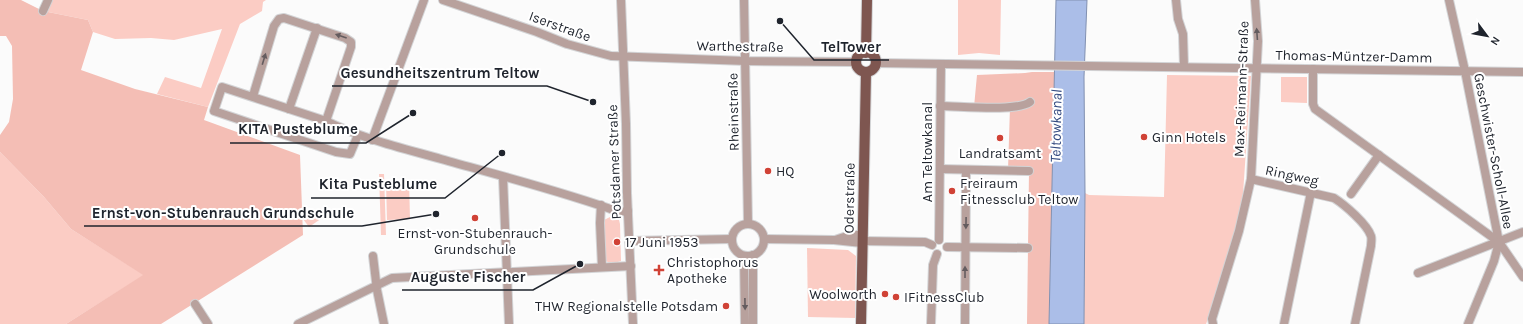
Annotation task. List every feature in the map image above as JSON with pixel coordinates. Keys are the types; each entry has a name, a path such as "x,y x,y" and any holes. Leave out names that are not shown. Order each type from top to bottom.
{"main road":[{"path":"866,53 867,0"},
{"path":"866,53 872,55 875,63 873,68 866,72 860,70 856,62 860,54 866,53"},
{"name":"Oderstraße","path":"861,324 866,72"}],"street":[{"path":"43,11 48,0"},
{"path":"372,140 424,0"},
{"name":"Iserstraße","path":"443,0 537,32 567,44 606,55 623,57"},
{"name":"Potsdamer Straße","path":"621,0 633,324"},
{"name":"Rheinstraße","path":"744,0 748,224"},
{"path":"875,63 1184,67 1184,34 1178,19 1176,0"},
{"name":"Max-Reimann-Straße","path":"1251,179 1258,41 1255,0"},
{"name":"Geschwister-Scholl-Allee","path":"1449,0 1500,242 1523,277"},
{"path":"253,96 274,26 278,19 283,18 316,28 345,38 351,42 351,47 326,121"},
{"path":"289,109 316,28"},
{"name":"Warthestraße","path":"623,57 746,61 856,62"},
{"name":"Am Teltowkanal","path":"935,242 940,169 941,64"},
{"name":"Thomas-Müntzer-Damm","path":"1184,67 1523,72"},
{"path":"1313,69 1313,104 1315,109 1500,242"},
{"path":"358,135 350,154 336,152 214,111 222,87 326,121 372,140 619,212 628,211"},
{"path":"940,106 1010,107 1026,105 1030,102"},
{"path":"1351,194 1379,155"},
{"path":"940,169 1030,171"},
{"path":"965,324 966,170"},
{"path":"503,177 509,324"},
{"name":"Ringweg","path":"1213,324 1212,319 1238,231 1251,179 1334,198 1346,206 1367,229 1371,237 1371,246 1355,324"},
{"path":"1284,324 1311,192"},
{"path":"601,206 600,223 602,267"},
{"path":"748,224 759,228 764,239 762,247 756,253 748,255 740,254 733,247 732,239 738,226 748,224"},
{"path":"1418,273 1523,232"},
{"path":"764,239 834,240 850,235 862,239 925,242 944,241 947,248"},
{"path":"629,241 732,239"},
{"path":"935,242 933,252 938,254 944,253 947,248"},
{"path":"1468,324 1494,261 1500,242"},
{"path":"947,248 1028,248"},
{"path":"931,324 933,265 938,254"},
{"path":"748,255 754,324 745,324 748,255"},
{"path":"373,256 384,324"},
{"path":"298,324 392,278 630,266"},
{"path":"195,304 208,324"}],"shaded area":[{"path":"0,0 21,0 43,11 88,20 93,32 81,70 135,89 208,107 204,120 300,155 303,235 161,324 66,324 143,275 71,229 44,197 0,152 0,135 9,122 13,99 12,46 6,36 0,36"},
{"path":"48,0 266,0 263,2 262,11 240,24 208,107 157,94 165,77 201,88 222,29 174,40 151,38 115,39 93,32 88,20 43,11"},
{"path":"958,0 1001,0 1000,55 979,53 958,55"},
{"path":"1055,72 1049,324 1027,324 1029,171 1008,170 1010,107 974,107 977,75"},
{"path":"1167,75 1251,76 1243,194 1234,235 1216,297 1206,324 1084,324 1085,193 1089,195 1164,197"},
{"path":"1281,77 1307,77 1307,103 1281,102"},
{"path":"0,152 44,197 71,229 144,275 66,324 0,324"},
{"path":"379,174 384,174 386,235 381,235"},
{"path":"409,181 410,219 387,220 386,182"},
{"path":"320,208 325,216 309,227 303,219"},
{"path":"610,217 619,220 620,224 621,261 611,264 606,261 604,220"},
{"path":"807,248 848,250 856,256 855,318 808,317"}],"water":[{"name":"Teltowkanal","path":"1056,0 1087,0 1084,77 1084,324 1049,324"}],"place":[{"name":"TelTower","path":"780,21"},
{"name":"Gesundheitszentrum Teltow","path":"593,102"},
{"name":"KITA Pusteblume","path":"413,113"},
{"name":"Ginn Hotels","path":"1144,137"},
{"name":"Landratsamt","path":"1000,138"},
{"name":"Kita Pusteblume","path":"502,153"},
{"name":"HQ","path":"768,171"},
{"name":"Freiraum Fitnessclub Teltow","path":"952,191"},
{"name":"Ernst-von-Stubenrauch Grundschule","path":"436,214"},
{"name":"Ernst-von-Stubenrauch- Grundschule","path":"475,218"},
{"name":"17 Juni 1953","path":"617,242"},
{"name":"Auguste Fischer","path":"580,264"},
{"name":"Christophorus Apotheke","path":"659,270"},
{"name":"Woolworth","path":"885,294"},
{"name":"IFitnessClub","path":"896,297"},
{"name":"THW Regionalstelle Potsdam","path":"726,306"}]}
